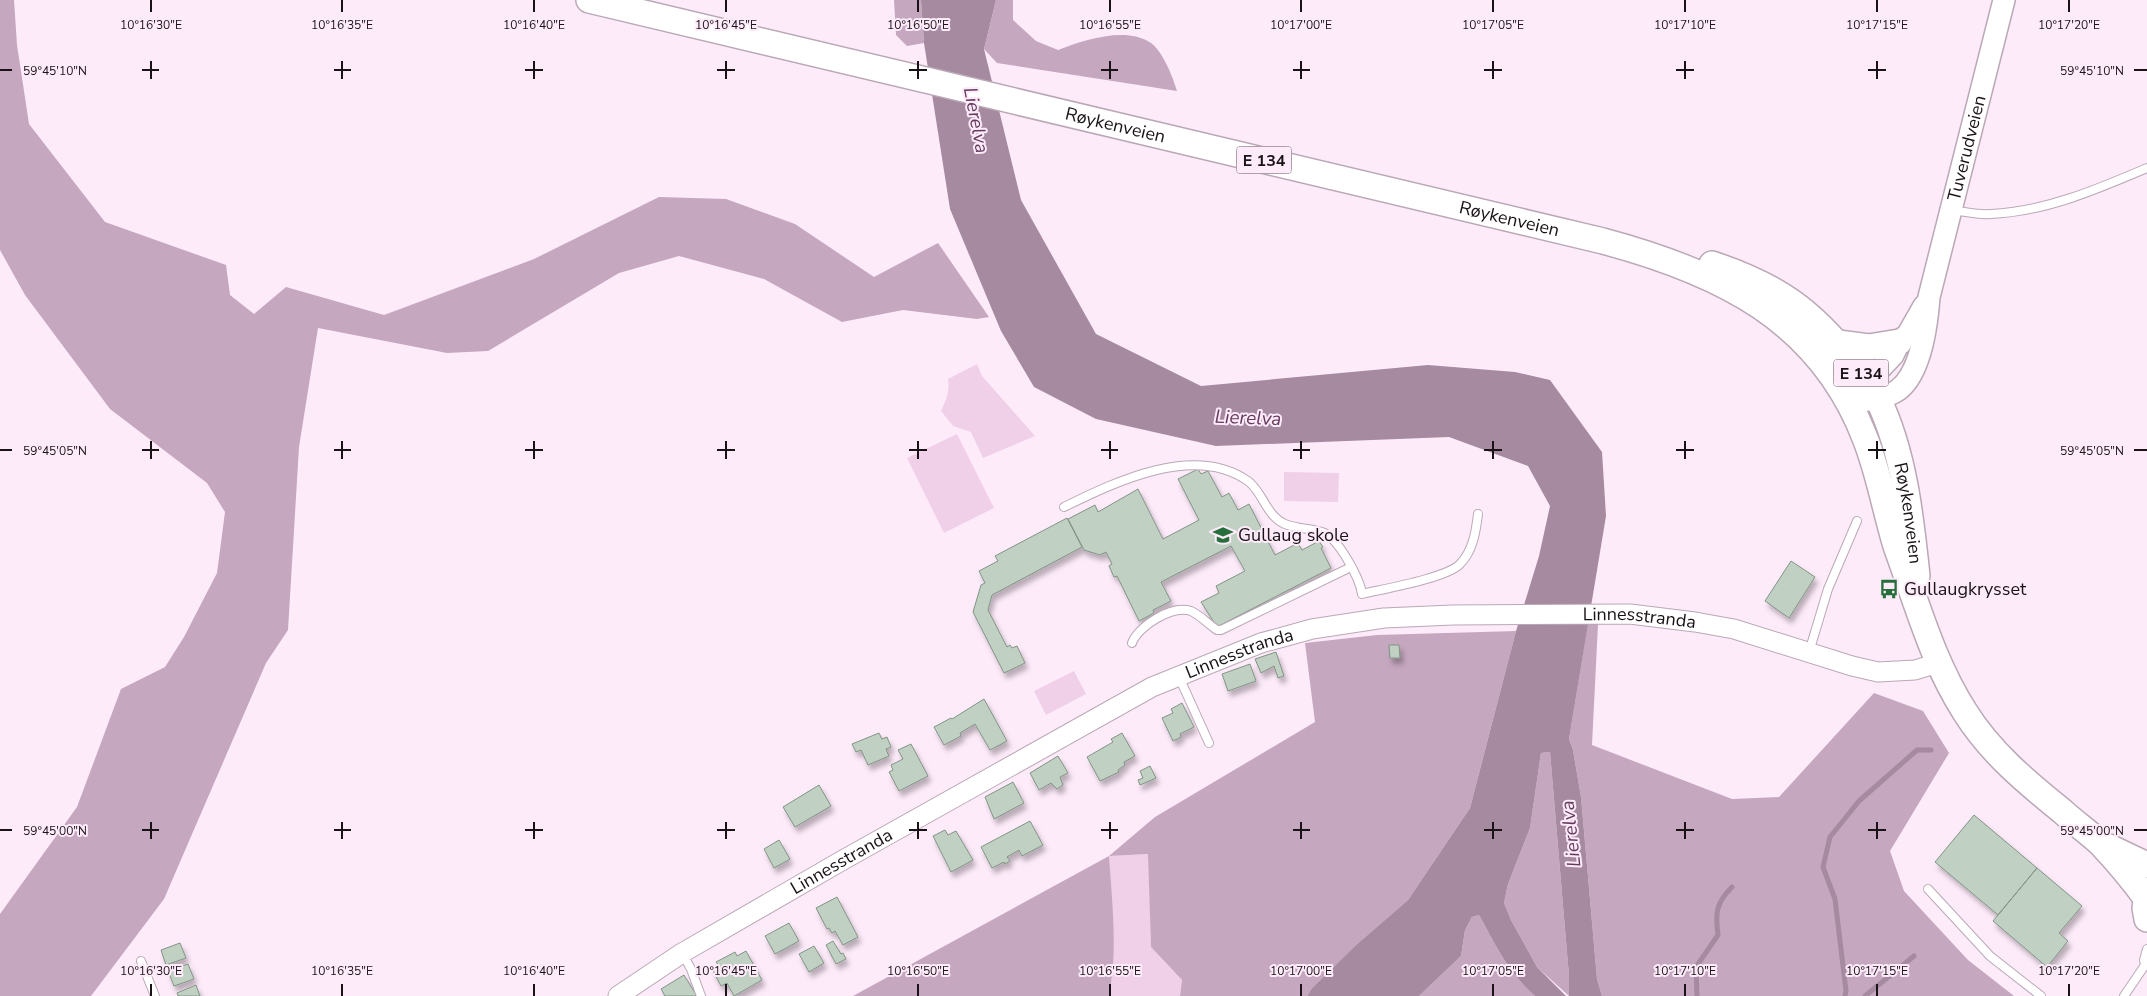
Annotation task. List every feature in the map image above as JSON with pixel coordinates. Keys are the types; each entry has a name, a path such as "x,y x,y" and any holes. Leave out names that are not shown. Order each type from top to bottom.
{"highway":[{"name":"Røykenveien","path":"589,0 1643,252 1707,262 1758,281 1788,298 1816,320 1838,343 1873,390 1895,445 1902,474 1913,542 1922,621"},
{"name":"Røykenveien","path":"1643,252 1705,275 1733,289 1759,306 1781,322 1810,349 1835,378 1849,402 1872,459 1896,545 1938,663 1965,713 1999,756 2031,786 2100,843 2147,897"},
{"name":"E 134","path":"1838,343 1869,347 1899,342"},
{"name":"Røykenveien","path":"2100,843 2120,850 2147,865"},
{"name":"E 134","path":"2147,897 2147,919"}],"main road":[{"name":"Tuverudveien","path":"1849,402 1873,390 1898,390 1909,378 1925,334 1929,297 2004,0"},
{"name":"Tuverudveien","path":"1873,390 1899,342 1913,326 1929,297"}],"street":[{"name":"Linnesstranda","path":"618,996 682,954 1049,743 1152,687 1261,643 1312,630 1384,618 1630,614 1695,622 1734,630 1852,666 1878,672 1915,670 1938,663"}],"lane":[{"path":"1951,209 1991,214 2036,208 2118,181 2147,168"},
{"path":"1064,507 1125,478 1153,471 1204,465 1228,470 1250,483 1274,516 1284,524 1324,532 1336,543 1361,585 1362,594 1446,572 1459,565 1465,558 1472,543 1478,514"},
{"path":"1809,652 1828,590 1857,521"},
{"path":"1132,643 1142,629 1171,612 1188,610 1217,630 1221,630 1351,567"},
{"path":"1178,675 1209,743"},
{"path":"1928,889 1990,956 2041,996"},
{"path":"2124,996 2146,966 2144,960 2147,950"},
{"path":"682,954 691,969 701,996"},
{"path":"141,961 155,996"}],"shaded area":[{"path":"0,0 14,0 17,45 29,124 105,222 226,265 230,295 254,314 286,287 384,315 534,259 659,197 726,199 795,224 874,277 938,243 989,317 977,319 903,310 842,322 764,279 679,256 619,273 488,351 447,353 318,328 299,447 288,630 266,663 164,899 91,996 0,996 0,914 77,807 121,689 165,667 184,637 217,573 225,512 207,483 110,409 25,295 0,250"},
{"path":"894,0 921,0 924,43 907,46 896,35"},
{"path":"996,0 1013,0 1013,20 1036,41 1058,50 1080,42 1117,35 1141,38 1151,43 1163,58 1177,91 997,63 984,49"},
{"path":"977,364 982,376 1035,436 983,458 971,432 953,426 941,411 947,395 948,379"},
{"path":"957,434 994,508 944,533 907,458"},
{"path":"1284,472 1339,473 1338,502 1284,501"},
{"path":"1588,623 1598,624 1592,745 1732,799 1779,797 1874,693 1923,711 1949,753 1890,851 1904,891 1968,960 2014,996 1602,996 1597,979 1581,797 1573,750 1569,739"},
{"path":"1516,631 1470,808 1408,900 1356,945 1312,988 1307,996 1180,996 1182,980 1151,947 1148,854 1109,856 1155,817 1315,722 1305,643 1377,635"},
{"path":"1074,671 1086,694 1046,715 1034,691"},
{"path":"1550,752 1569,976 1569,996 1537,967 1511,920 1504,903 1508,884 1530,828 1541,753"},
{"path":"1149,854 1151,947 1182,980 1180,996 1109,996 1112,978 1109,856"},
{"path":"1109,856 1114,944 1109,996 853,996"},
{"path":"1479,915 1510,968 1535,996 1419,996 1461,956 1465,930 1472,917"}],"water":[{"name":"Lierelva","path":"921,0 996,0 984,49 1021,200 1096,334 1201,386 1428,365 1515,372 1550,380 1602,452 1606,516 1569,739 1573,750 1581,797 1597,979 1602,996 1569,996 1569,976 1550,752 1541,753 1530,828 1508,884 1504,903 1511,920 1537,967 1566,996 1535,996 1510,968 1479,915 1472,917 1465,930 1461,956 1419,996 1307,996 1312,988 1356,945 1408,900 1470,808 1516,631 1539,556 1550,506 1528,466 1449,437 1216,446 1096,419 1034,387 1001,331 950,209 924,43"}],"building":[{"path":"1198,469 1201,474 1208,471 1222,497 1229,493 1238,510 1249,504 1275,555 1298,543 1302,550 1319,541 1331,568 1217,627 1201,602 1219,593 1216,586 1245,571 1231,546 1161,582 1171,601 1153,610 1154,613 1139,621 1117,576 1114,577 1109,566 1112,564 1106,552 1100,555 1084,550 1068,519 1095,505 1098,512 1138,489 1163,539 1199,520 1178,479"},
{"path":"1067,518 1082,547 992,595 988,610 1007,647 1010,645 1012,648 1017,646 1025,663 1004,673 973,612 981,585 985,583 979,571 998,561 995,556"},
{"path":"1791,561 1815,577 1789,618 1765,601"},
{"path":"1389,645 1399,645 1400,658 1390,658"},
{"path":"1276,652 1284,676 1278,678 1274,666 1261,673 1255,659"},
{"path":"1250,664 1256,681 1228,691 1222,674"},
{"path":"984,699 1007,741 990,750 975,724 960,733 961,736 944,745 934,727 952,719"},
{"path":"1182,703 1194,727 1180,734 1181,737 1173,741 1162,718 1173,713 1171,709"},
{"path":"879,733 882,739 887,737 891,747 886,749 889,756 868,765 861,750 856,752 852,744"},
{"path":"1122,733 1135,756 1124,762 1125,765 1118,770 1119,772 1100,781 1087,757 1113,742 1111,739"},
{"path":"911,744 928,776 899,791 889,772 893,770 891,765 903,759 898,750"},
{"path":"1058,756 1068,773 1060,777 1063,785 1057,789 1051,783 1039,790 1030,773"},
{"path":"1150,766 1156,778 1140,785 1138,780 1143,778 1140,771"},
{"path":"1013,782 1024,803 994,819 985,797"},
{"path":"819,785 831,806 795,827 783,807"},
{"path":"1974,815 2037,868 1998,915 1935,862"},
{"path":"1030,821 1043,845 1022,856 1019,850 1007,857 1010,861 992,868 981,847"},
{"path":"945,830 948,835 956,831 973,860 951,872 933,836"},
{"path":"779,840 790,859 774,868 764,849"},
{"path":"2037,868 2082,906 2059,933 2068,941 2047,967 1993,921"},
{"path":"837,897 858,937 843,945 835,931 832,933 829,928 827,929 816,908"},
{"path":"789,923 799,941 775,954 765,936"},
{"path":"833,941 846,959 836,964 826,945"},
{"path":"180,943 186,958 166,965 161,950"},
{"path":"814,946 824,963 809,972 799,954"},
{"path":"746,951 762,980 734,996 727,983 721,986 712,969 719,966 716,962 735,952 737,956"},
{"path":"188,964 194,979 174,986 168,971"},
{"path":"684,975 697,996 665,996 661,989"},
{"path":"196,985 200,996 178,996 177,993"}],"waterway":[{"path":"1845,996 1846,991 1835,899 1823,867 1830,837 1859,801 1917,750 1931,750"},
{"path":"1697,996 1696,967 1718,935 1718,909 1723,898 1732,887"},
{"path":"1865,996 1914,956"}],"place":[{"name":"Gullaug skole","path":"1223,535"},
{"name":"Gullaugkrysset","path":"1889,589"}]}
